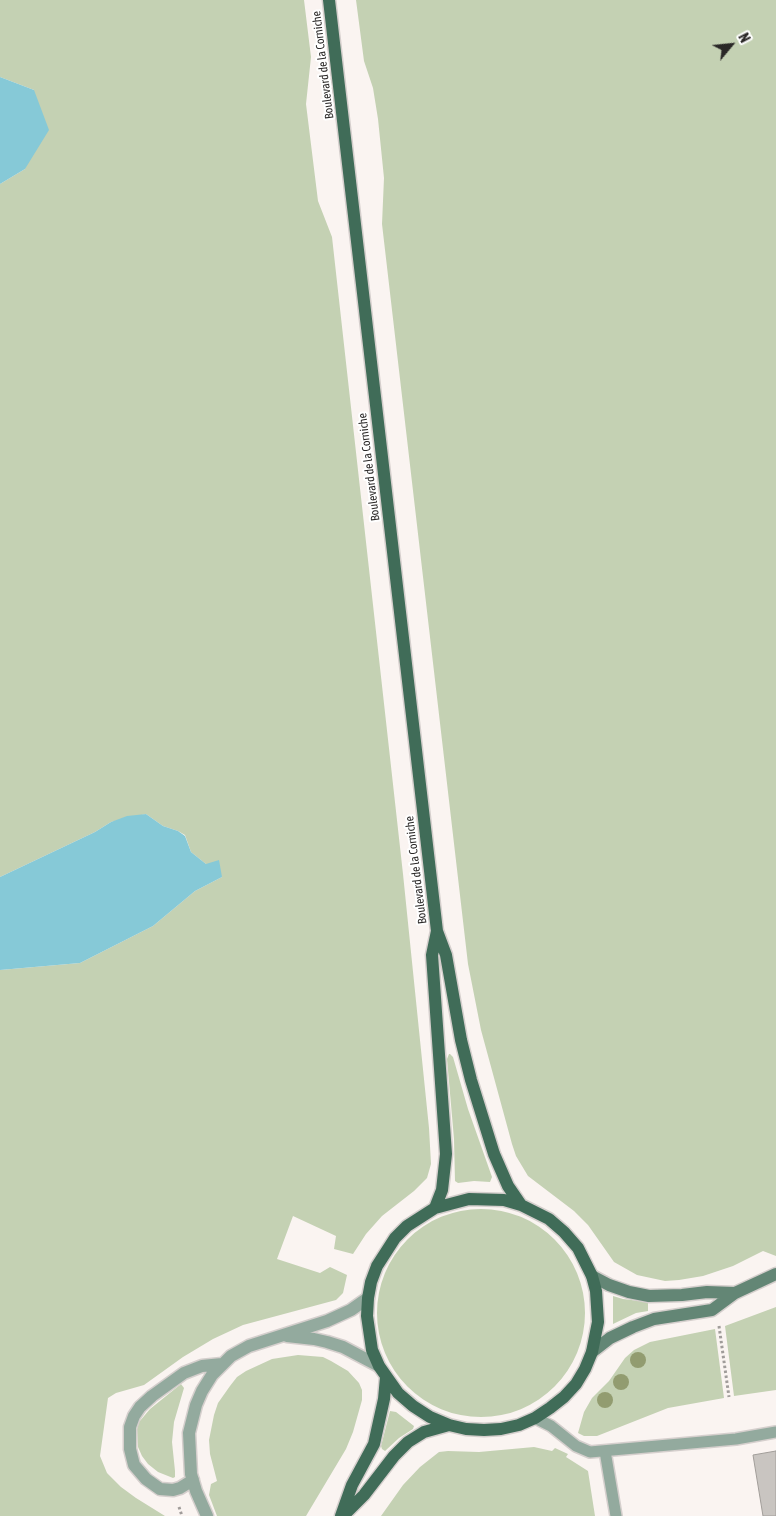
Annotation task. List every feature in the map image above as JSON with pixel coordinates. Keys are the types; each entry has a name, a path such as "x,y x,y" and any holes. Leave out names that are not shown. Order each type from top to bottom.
{"main road":[{"name":"Boulevard de la Corniche","path":"329,0 437,932 446,955 461,1040 474,1089 494,1154 508,1186 521,1205"},
{"name":"Boulevard de la Corniche","path":"435,1208 442,1190 446,1154 432,955 437,932"},
{"path":"468,1199 504,1200 521,1205 548,1219 564,1232 578,1248 592,1276 598,1306 596,1337 592,1352 585,1369 570,1390 550,1408 535,1418 519,1425 492,1430 466,1429 448,1425 430,1417 413,1406 398,1393 379,1366 372,1350 367,1316 368,1298 377,1266 395,1238 407,1226 435,1208 468,1199"},
{"path":"342,1516 352,1485 374,1444 384,1399 386,1377"},
{"path":"342,1516 364,1495 394,1456 408,1442 424,1432 448,1425"}],"street":[{"path":"592,1352 610,1338 654,1319 712,1310 736,1293 776,1274"},
{"path":"592,1276 609,1285 649,1296 707,1292 736,1293"},
{"path":"206,1516 193,1480 189,1456 189,1433 192,1418 202,1391 212,1375 222,1364 249,1346 351,1310 368,1298"},
{"path":"279,1336 327,1342 343,1347 379,1366"},
{"path":"193,1480 173,1490 160,1489 146,1478 134,1466 130,1449 130,1427 140,1407 184,1373 202,1366 222,1364"}],"lane":[{"path":"535,1418 551,1426 576,1446 590,1452 736,1439 776,1432"},
{"path":"605,1451 616,1516"}],"path":[{"path":"718,1322 730,1397"},
{"path":"179,1505 182,1516"}],"green space":[{"path":"0,0 304,0 311,57 306,104 318,201 332,237 403,874 429,1128 431,1164 427,1178 414,1191 382,1216 366,1234 353,1254 334,1249 336,1236 293,1216 277,1259 320,1273 330,1267 347,1275 343,1293 336,1300 243,1325 213,1339 183,1357 144,1385 116,1393 108,1398 100,1456 107,1473 121,1487 165,1516 0,1516 0,970 80,963 153,926 195,891 222,877 191,852 185,835 163,826 146,814 111,822 95,832 0,877 0,184 25,169 34,90 0,77"},
{"path":"356,0 776,0 776,1256 763,1251 733,1266 703,1276 679,1280 665,1281 637,1275 614,1262 588,1225 574,1211 528,1176 516,1156 481,1030 468,964 382,224 384,178 378,119 373,88 364,61"},
{"path":"449,1054 453,1057 468,1109 492,1177 490,1182 458,1183 455,1181 454,1139 447,1059"},
{"path":"481,1209 501,1211 530,1221 547,1233 561,1247 577,1273 583,1293 585,1313 583,1333 573,1362 561,1379 547,1393 521,1409 501,1415 481,1417 461,1415 432,1405 415,1393 401,1379 385,1353 379,1333 377,1313 379,1293 389,1264 401,1247 415,1233 441,1217 461,1211"},
{"path":"613,1296 648,1302 648,1311 636,1313 613,1324"},
{"path":"776,1307 776,1390 734,1396 725,1326"},
{"path":"715,1329 724,1398 668,1408 597,1436 584,1436 578,1433 584,1412 592,1398 609,1381 625,1358 634,1350 650,1342"},
{"path":"298,1355 323,1357 348,1371 359,1383 362,1390 362,1400 346,1449 306,1516 217,1516 209,1495 211,1484 217,1481 210,1454 209,1440 218,1403 237,1377 246,1371 272,1359"},
{"path":"181,1384 184,1388 174,1422 172,1442 175,1471 175,1477 173,1478 158,1472 142,1456 138,1447 137,1429 139,1422 150,1409"},
{"path":"390,1411 396,1412 414,1426 413,1429 399,1438 385,1451 381,1446"},
{"path":"534,1447 552,1451 555,1448 568,1454 566,1457 588,1471 595,1516 381,1516 403,1485 420,1467 439,1452 479,1452"}],"water":[{"path":"0,77 34,90 49,130 25,169 0,184"},
{"path":"146,814 163,826 178,831 185,836 191,852 206,864 219,860 222,877 195,891 153,926 80,963 0,970 0,877 95,832 111,822 127,816"}],"building":[{"path":"776,1451 776,1516 763,1516 753,1455"}]}
